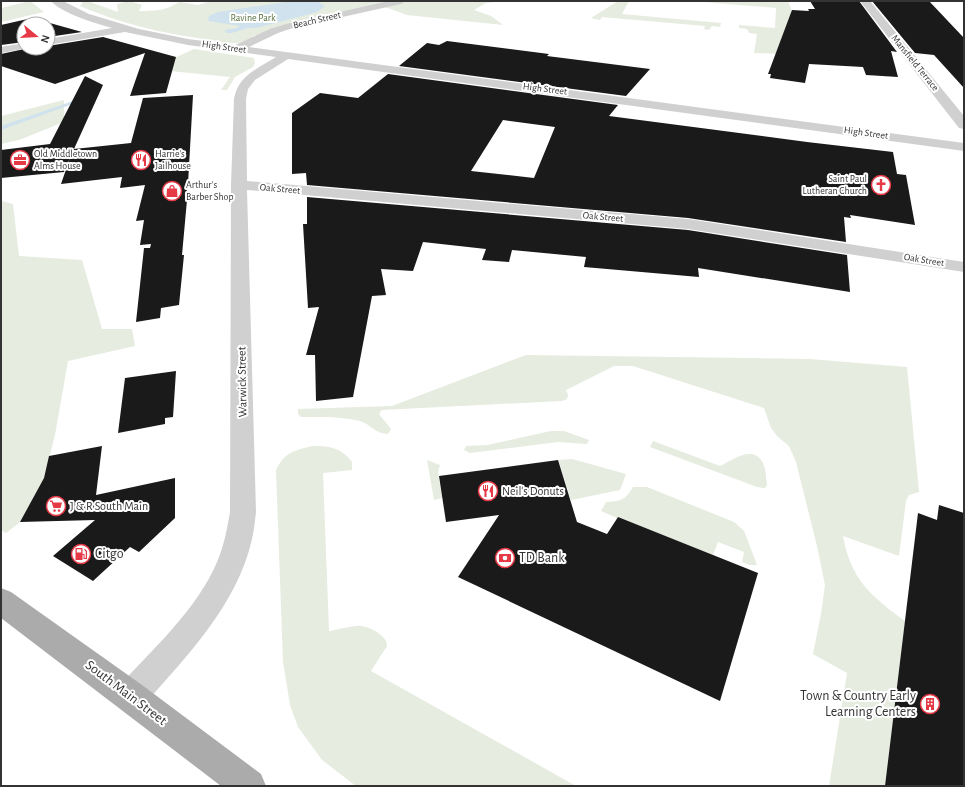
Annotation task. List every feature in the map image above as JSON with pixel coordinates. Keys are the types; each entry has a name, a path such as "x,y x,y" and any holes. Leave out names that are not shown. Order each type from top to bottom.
{"main road":[{"name":"South Main Street","path":"1,601 131,696 250,786"}],"street":[{"name":"High Street","path":"59,1 88,16 164,38 964,147"},
{"name":"Beach Street","path":"236,49 290,26 401,1"},
{"name":"Mansfield Terrace","path":"865,1 964,125"},
{"path":"56,41 126,28"},
{"path":"1,50 16,47"},
{"name":"Warwick Street","path":"131,696 190,628 220,587 236,550 242,530 239,185 240,99 242,88 251,78 287,55"},
{"name":"Oak Street","path":"239,185 688,224 964,267"}],"green space":[{"path":"30,1 44,12 27,16 16,16 16,19 1,22 1,8"},
{"name":"Ravine Park","path":"84,1 94,1 90,2 118,12 117,4 129,1 142,5 139,11 150,11 160,10 179,2 198,5 211,1 392,1 252,36 255,37 238,43 232,43 174,34 136,26 80,6"},
{"path":"410,1 502,1 486,3 474,10 491,16 503,25 407,15 385,7"},
{"path":"618,1 629,1 622,14 721,23 720,27 712,26 709,30 704,29 705,26 602,17 600,20 591,18"},
{"path":"691,1 788,1 809,55 754,53 757,34 749,33 747,29 739,28 739,25 775,28 776,8"},
{"path":"194,49 254,58 255,63 253,67 235,77 227,90 221,90 230,77 150,69"},
{"path":"64,100 64,122 19,140 1,144 1,116"},
{"path":"1,198 2,201 13,204 19,256 82,260 102,329 132,329 135,346 68,361 55,435 44,478 20,522 6,533 1,530"},
{"path":"526,355 810,359 907,367 919,492 909,495 906,501 899,556 843,536 851,564 864,586 882,603 905,621 885,786 829,786 847,673 813,654 825,585 796,462 789,446 778,437 771,428 764,408 633,366 614,366 566,390 568,395 567,399 562,401 382,410 379,414 391,429 388,434 377,431 367,424 353,419 301,417 298,414 298,409 392,406"},
{"path":"551,431 564,431 589,440 587,444 558,442 470,453 464,450 466,446 487,445"},
{"path":"653,441 720,466 743,455 754,455 759,457 763,463 767,485 765,488 757,487 650,447"},
{"path":"312,446 324,446 339,450 352,462 352,470 323,473 329,631 358,626 369,628 378,633 385,639 387,646 371,671 576,786 356,786 322,760 298,727 290,705 283,662 276,470 283,459 290,453"},
{"path":"572,459 626,474 620,490 571,500 558,460"},
{"path":"427,460 440,465 438,472 442,498 434,500"},
{"path":"633,487 647,487 734,522 744,531 757,565 749,565 742,562 744,552 718,542 713,555 601,511 606,502 625,498"}],"water":[{"path":"292,1 317,1 325,6 317,12 256,28 248,28 230,33 226,33 225,30 240,26 208,21 209,16 218,12"}],"building":[{"path":"810,1 859,1 897,52 891,51 898,77 866,75 863,67 809,64 805,83 770,78 771,74 768,74 792,10 809,11 808,9 815,9"},
{"path":"872,1 929,1 964,38 964,88 934,55 915,53"},
{"path":"16,22 16,43 1,45 1,25"},
{"path":"56,25 82,32 56,36"},
{"path":"103,37 176,57 166,93 130,96 145,53 55,84 1,66 1,54 16,51 16,56 56,56 56,45"},
{"path":"447,41 650,69 626,96 399,66 427,43 439,45"},
{"path":"388,74 618,105 609,116 893,152 897,174 906,175 915,225 850,215 851,218 844,217 846,242 688,218 307,185 306,173 292,174 292,113 320,93 358,98","holes":["503,120 555,127 534,178 471,171"]},
{"path":"85,76 103,85 74,149 131,143 143,98 193,95 188,184 185,200 187,200 182,255 184,255 179,305 161,308 160,318 136,322 144,248 150,248 151,244 140,245 144,220 136,221 145,185 120,188 122,177 61,184 70,158 64,172 1,178 1,150 50,144"},
{"path":"307,197 688,230 847,255 850,292 698,268 699,277 584,267 586,257 512,250 509,262 482,260 486,249 423,242 413,271 381,269 386,295 372,296 353,397 316,401 315,355 306,355 319,307 308,308 303,224 307,224"},
{"path":"176,371 173,417 165,418 165,424 118,433 125,378"},
{"path":"102,446 96,495 175,478 175,518 139,552 130,547 93,581 53,556 95,520 20,522 44,478 49,456"},
{"path":"558,460 577,522 607,534 618,517 758,573 720,701 458,577 499,515 446,522 439,476"},
{"name":"Town & Country Early Learning Centers","path":"939,505 964,513 964,786 885,786 918,513 937,520"}],"waterway":[{"path":"1,128 75,102"}],"place":[{"name":"Old Middletown Alms House","path":"20,160"},
{"name":"Harrie's Jailhouse","path":"141,160"},
{"name":"Saint Paul Lutheran Church","path":"881,185"},
{"name":"Arthur's Barber Shop","path":"172,191"},
{"name":"Neil's Donuts","path":"488,491"},
{"name":"J & R South Main","path":"56,506"},
{"name":"Citgo","path":"81,554"},
{"name":"TD Bank","path":"505,558"},
{"name":"Town & Country Early Learning Centers","path":"930,704"}]}
